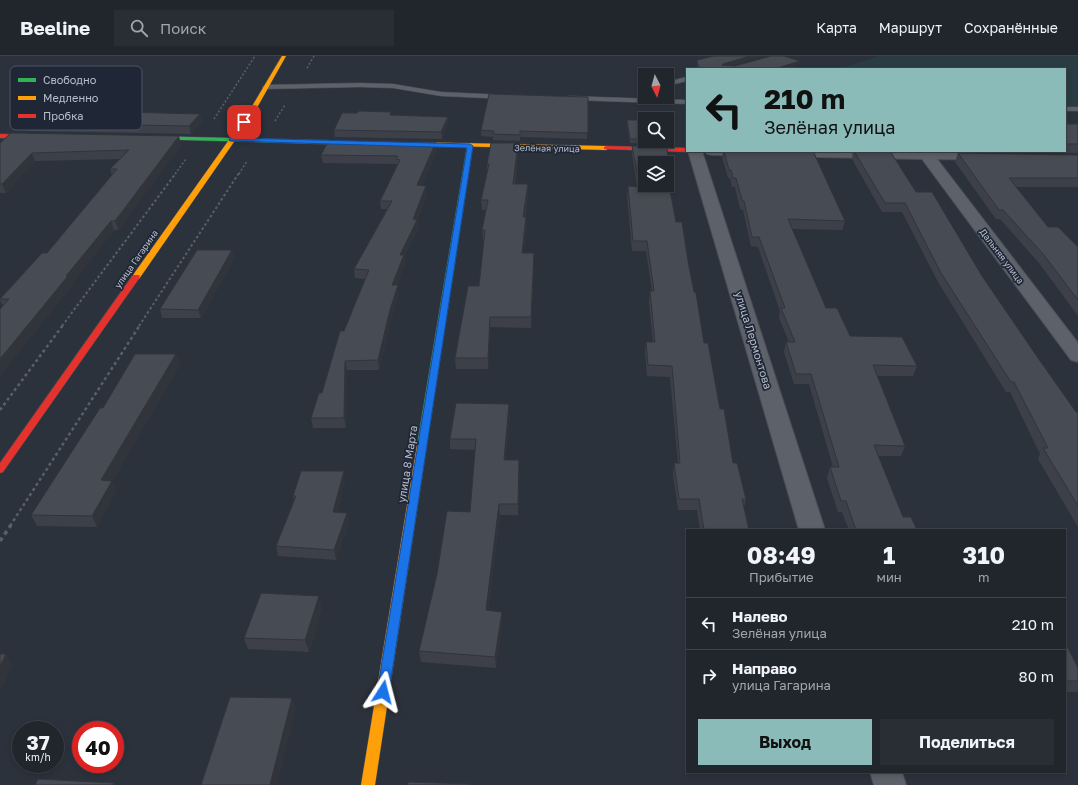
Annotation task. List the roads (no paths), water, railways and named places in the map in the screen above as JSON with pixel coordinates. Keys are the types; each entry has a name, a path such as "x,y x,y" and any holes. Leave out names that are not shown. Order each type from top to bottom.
{"street":[{"name":"улица Гагарина","path":"0,470 232,140 284,56"},
{"path":"0,136 46,137"},
{"path":"139,138 370,143"},
{"name":"Зелёная улица","path":"401,144 686,150"},
{"name":"улица 8 Марта","path":"368,785 470,146"},
{"name":"улица Лермонтова","path":"695,152 812,529"},
{"path":"766,152 998,156"},
{"name":"Дальняя улица","path":"926,155 1078,356"},
{"path":"886,773 890,785"}],"lane":[{"path":"674,82 686,79"},
{"path":"266,87 393,86 441,94 514,97"},
{"path":"612,98 638,92"},
{"path":"560,98 612,98 686,102"},
{"path":"1066,109 1078,109"}]}
